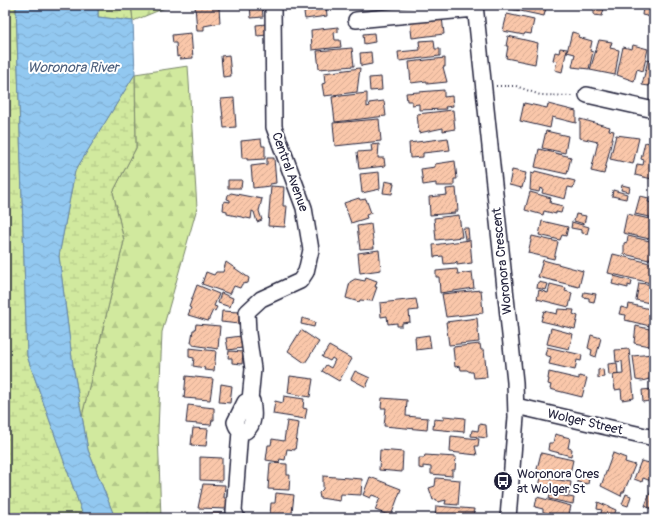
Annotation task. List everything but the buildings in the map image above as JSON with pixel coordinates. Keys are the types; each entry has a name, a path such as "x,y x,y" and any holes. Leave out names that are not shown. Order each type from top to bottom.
{"street":[{"name":"Central Avenue","path":"237,518 234,511 240,431 246,431 250,428 253,420 252,401 250,400 253,369 248,333 247,312 262,299 300,281 306,272 311,250 304,208 274,127 273,5"},
{"path":"356,20 475,7"},
{"name":"Woronora Crescent","path":"475,7 515,382 516,406 508,518"},
{"path":"587,95 654,110"},
{"name":"Wolger Street","path":"516,406 654,438"}],"path":[{"path":"483,83 497,86 516,86 540,95 565,97 587,95"}],"green space":[{"path":"5,5 16,5 27,356 84,518 5,518"},
{"path":"98,5 131,5 133,21 98,17"},
{"path":"131,5 172,5 133,21"},
{"path":"188,66 197,208 162,332 158,431 161,518 115,518 88,450 82,416 124,241 113,192 136,148 135,74"},
{"path":"135,74 136,148 113,192 124,241 82,416 73,366 59,256 75,171"}],"water":[{"name":"Woronora River","path":"16,5 98,5 98,17 133,21 135,74 75,171 59,256 73,366 88,450 115,518 84,518 27,356"}],"place":[{"name":"Woronora Cres at Wolger St","path":"503,481"}]}
